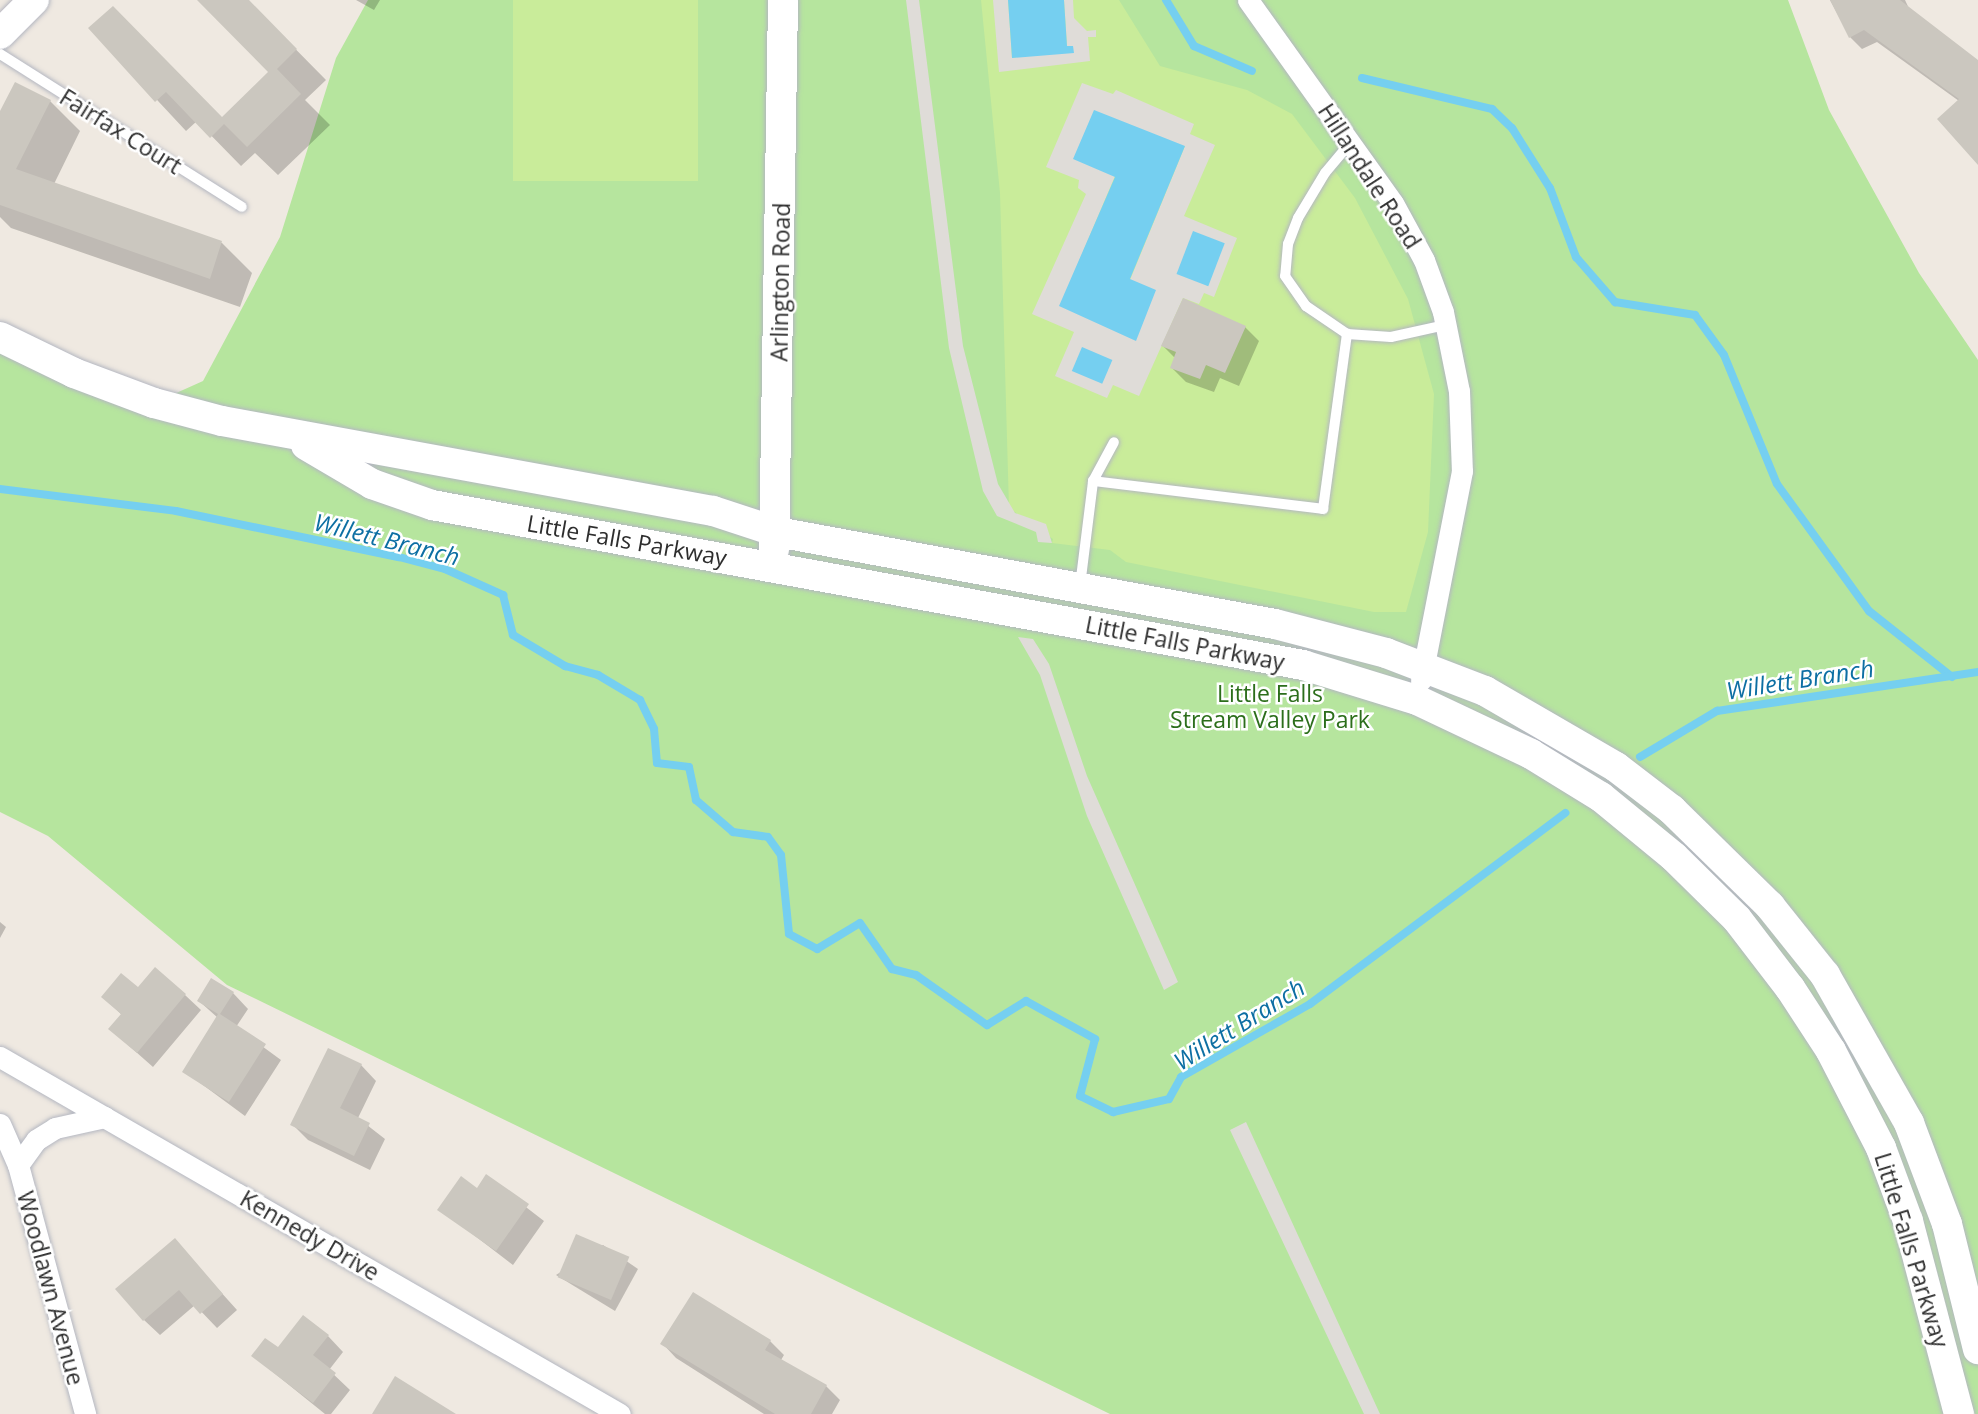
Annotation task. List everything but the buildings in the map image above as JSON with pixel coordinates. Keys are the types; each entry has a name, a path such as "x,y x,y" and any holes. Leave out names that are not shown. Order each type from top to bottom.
{"main road":[{"name":"Arlington Road","path":"772,565 777,531 783,0"},
{"path":"0,34 26,3"},
{"name":"Little Falls Parkway","path":"0,337 74,373 154,403 288,434 713,511 777,531 1080,586 1320,634 1424,666 1541,720 1616,767 1672,810 1770,906 1825,975 1909,1123 1947,1224 1978,1349"},
{"name":"Little Falls Parkway","path":"288,434 372,484 432,505 1238,651 1418,700 1531,754 1601,797 1674,857 1737,919 1790,988 1831,1051 1881,1148 1919,1261 1959,1414"}],"street":[{"name":"Hillandale Road","path":"1248,0 1351,142 1424,260 1445,325 1459,391 1462,471 1418,700"},
{"name":"Kennedy Drive","path":"0,1057 621,1414"},
{"path":"18,1165 36,1140 55,1128 105,1117"},
{"name":"Woodlawn Avenue","path":"0,1124 18,1165 82,1411"}],"lane":[{"name":"Fairfax Court","path":"0,54 242,207"},
{"path":"1351,142 1325,173 1298,218 1285,261 1285,276 1294,294 1348,334 1391,337 1445,325"},
{"path":"1093,481 1322,509 1348,334"},
{"path":"1080,586 1093,481 1114,442"}],"green space":[{"name":"Little Falls Stream Valley Park","path":"368,0 1788,0 1829,110 1919,273 1978,360 1978,1414 1110,1414 227,985 48,836 0,812 0,336 154,403 203,381 280,237 336,58"},
{"path":"513,0 698,0 698,181 513,181"},
{"path":"981,0 1119,0 1160,66 1247,90 1292,114 1355,198 1408,299 1434,394 1428,532 1406,612 1374,612 1126,562 1110,550 1052,543 1053,539 1009,508 1000,193"}],"shaded area":[{"path":"906,0 919,0 963,346 998,484 1015,513 1046,524 1052,543 1038,542 1036,532 997,516 983,491 949,348"},
{"path":"993,0 1008,0 1012,58 1067,46 1064,0 1073,0 1074,18 1087,31 1096,30 1096,37 1088,37 1090,61 999,72"},
{"path":"1082,83 1113,94 1116,90 1194,124 1190,134 1215,145 1184,216 1237,238 1214,297 1204,293 1199,304 1183,298 1139,396 1113,385 1107,398 1055,376 1074,332 1032,314 1086,194 1078,188 1079,180 1046,167","holes":["1185,146 1130,280 1060,306 1115,176"]},
{"path":"1018,637 1033,639 1049,664 1087,776 1178,982 1164,990 1087,816 1040,675"},
{"path":"1246,1122 1380,1414 1364,1414 1230,1130"}],"water":[{"path":"1008,0 1064,0 1067,46 1073,46 1074,53 1012,58"},
{"path":"1094,110 1185,146 1130,279 1156,290 1136,341 1059,306 1115,177 1073,159"},
{"path":"1193,231 1225,243 1208,286 1177,274"},
{"path":"1082,347 1112,360 1102,384 1072,371"}],"waterway":[{"path":"1166,0 1194,46 1252,71"},
{"path":"1362,78 1492,109 1512,128 1550,188 1576,257 1615,302 1695,315 1724,355 1777,484 1869,611 1952,677"},
{"name":"Willett Branch","path":"0,489 176,511 399,557 445,569 503,595 513,635 565,666 598,675 640,700 654,729 657,763 689,767 696,800 733,832 768,837 781,855 789,934 817,949 860,923 892,969 916,975 987,1025 1026,1001 1095,1039 1080,1096 1113,1112 1169,1099 1181,1077 1310,1004 1565,813"},
{"name":"Willett Branch","path":"1640,757 1717,711 1978,672"}]}
